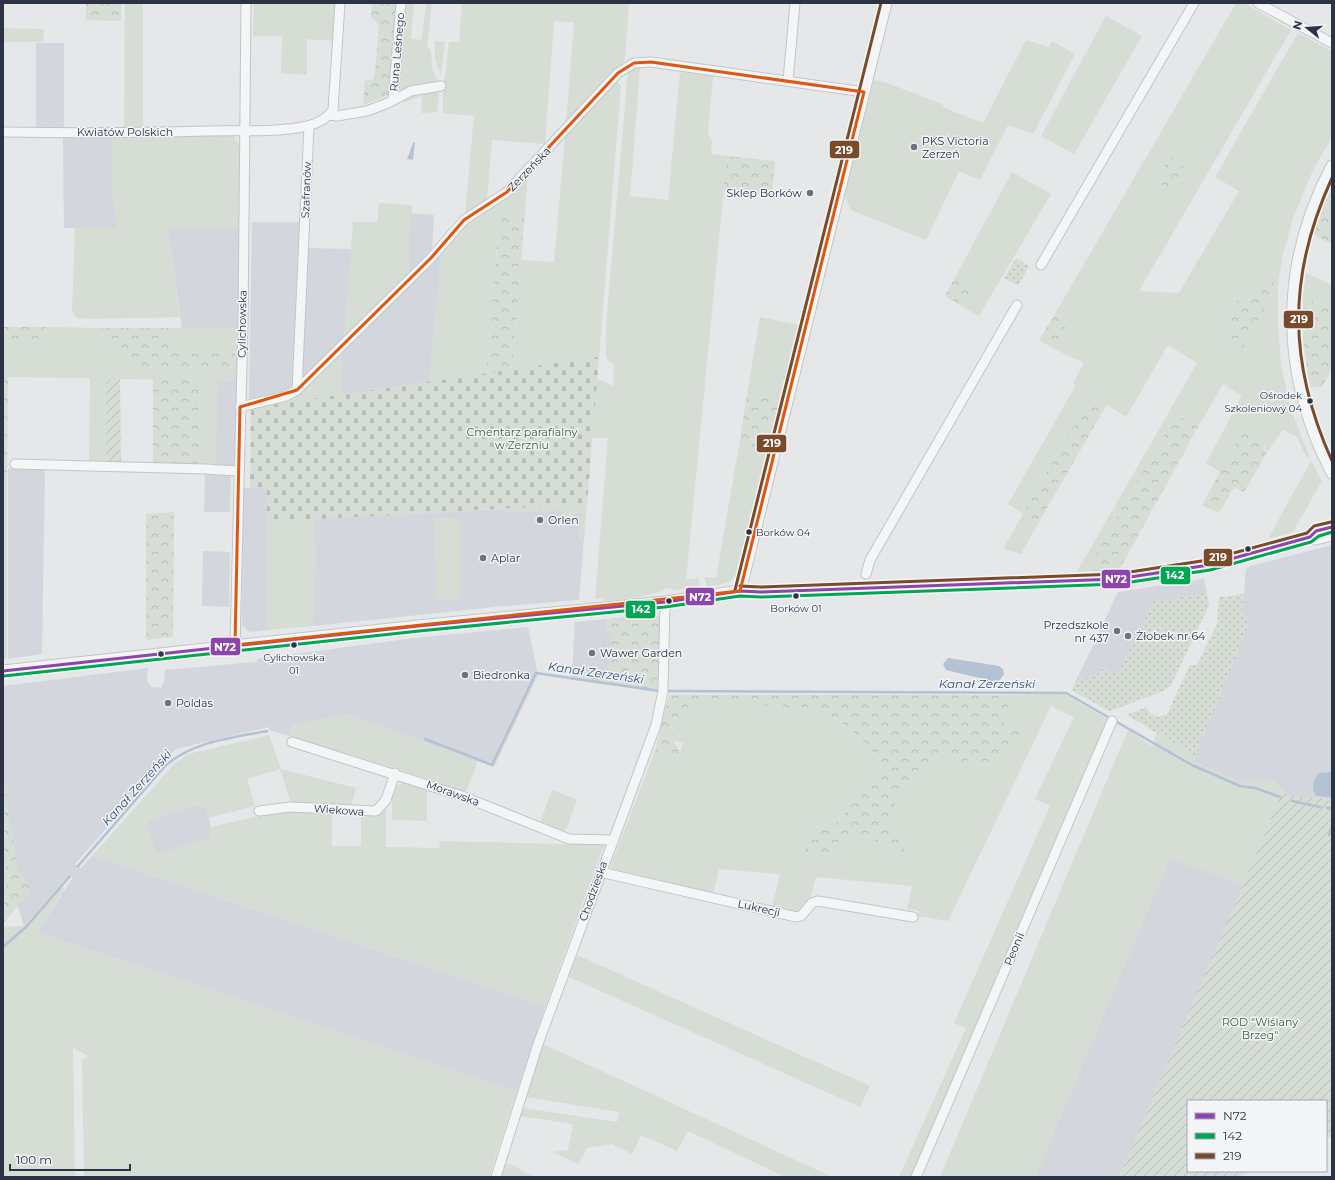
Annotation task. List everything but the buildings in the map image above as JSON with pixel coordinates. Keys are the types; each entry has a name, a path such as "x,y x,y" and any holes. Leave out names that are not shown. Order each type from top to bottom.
{"street":[{"name":"Cylichowska","path":"235,645 246,130 246,3"},
{"path":"309,126 330,115 333,110 340,3"},
{"name":"Runa Leśnego","path":"393,100 401,3"},
{"path":"788,81 795,3"},
{"path":"740,591 886,3"},
{"path":"1041,266 1194,3"},
{"path":"1258,3 1332,43"},
{"name":"Zerzeńska","path":"240,407 286,396 297,390 431,258 464,220 507,192 621,70 634,64 651,62 864,92"},
{"path":"330,115 338,116 367,111 411,91 441,86"},
{"name":"Kwiatów Polskich","path":"3,132 126,133 279,130 309,126"},
{"name":"Szafranów","path":"297,390 309,126"},
{"path":"1332,166 1315,200 1301,244 1293,289 1292,318 1294,355 1302,396 1311,427 1332,473"},
{"path":"866,574 870,560 1017,305"},
{"path":"15,464 238,471"},
{"path":"3,671 235,645 665,602 740,591 1111,580 1160,574 1209,565 1310,537 1316,531 1332,527"},
{"path":"1310,537 1316,539 1332,535"},
{"name":"Chodzieska","path":"496,1177 530,1067 600,872 656,725 663,691 665,602"},
{"name":"Peonii","path":"916,1177 1112,721"},
{"name":"Morawska","path":"292,742 395,773 462,796 569,839 612,840"},
{"name":"Wiekowa","path":"259,811 290,807 376,811 386,800 395,773"},
{"name":"Lukrecji","path":"600,872 796,917 801,916 812,903 818,901 912,917"}],"highlighted area":[{"path":"651,62 864,92 740,591 235,645 240,407 297,390 431,258 464,220 507,192 618,73 634,63"}],"shaded area":[{"path":"36,43 64,43 64,129 36,129"},
{"path":"112,136 112,194 118,229 64,228 63,137"},
{"path":"411,213 434,215 432,252 408,277"},
{"path":"252,222 299,222 292,387 290,390 249,399"},
{"path":"168,228 239,229 238,328 182,328"},
{"path":"307,248 351,249 344,342 305,377 302,375"},
{"path":"441,253 429,382 340,395 342,352"},
{"path":"218,380 238,381 235,468 215,467"},
{"path":"45,468 42,654 8,659 8,469"},
{"path":"205,472 231,474 230,512 204,512"},
{"path":"267,487 267,630 249,632 242,625 243,488"},
{"path":"504,509 512,512 562,511 571,522 573,514 582,514 579,538 584,538 579,600 504,606 314,626 315,519"},
{"path":"1332,545 1332,800 1288,796 1275,781 1239,782 1194,762 1195,756 1249,623 1242,613 1246,569 1251,566"},
{"path":"203,551 230,552 229,607 202,606"},
{"path":"1204,579 1209,605 1171,685 1163,691 1109,711 1072,690 1118,592"},
{"name":"Wawer Garden","path":"607,619 606,634 612,634 608,677 572,672 575,622"},
{"path":"528,627 538,675 494,767 347,714 292,725 289,736 269,730 269,727 176,749 75,864 81,868 92,856 545,1007 517,1091 37,932 73,877 70,874 24,926 3,859 3,686 148,668 147,680 151,687 161,688 164,682 165,670 257,662 257,659 414,638"},
{"path":"198,805 206,808 212,831 209,838 160,854 155,851 147,825 149,820"},
{"path":"1170,858 1244,885 1119,1177 1035,1177"}],"green space":[{"path":"86,3 121,3 121,21 86,20"},
{"path":"125,3 143,3 143,128 124,128"},
{"path":"254,3 336,3 334,41 307,39 307,75 281,73 282,36 253,36"},
{"path":"372,3 397,3 389,95 363,105 365,81 373,79 375,74 379,27 377,22 371,18"},
{"path":"407,3 414,3 411,39 422,40 426,3 432,3 427,47 431,51 432,69 438,82 401,92 398,91"},
{"path":"462,3 629,3 625,60 606,77 566,124 574,22 554,21 545,144 492,140 487,199 465,214 474,116 443,113 443,93 449,42 459,42"},
{"path":"1236,3 1244,3 1291,30 1139,291 1179,293 1239,191 1215,177 1298,33 1332,51 1332,137 1313,170 1293,218 1282,258 1278,285 1278,324 1281,364 1290,407 1309,456 1307,458 1296,436 1283,430 1266,454 1266,446 1242,431 1220,472 1206,463 1242,396 1223,384 1198,427 1176,414 1086,571 1077,572 1197,363 1168,345 1126,417 1092,395 1023,513 1039,522 1021,554 1003,549 1023,514 1008,504 1076,385 1073,383 1084,363 1054,349 1063,334 1066,323 1055,314","holes":["1255,289 1240,351 1224,344 1238,298"]},
{"path":"1106,16 1142,36 1074,154 1041,136"},
{"path":"3,28 44,29 43,42 3,42"},
{"name":"PKS Victoria Zerzeń","path":"1026,40 1049,47 1052,41 1075,54 1033,134 1008,125 980,180 959,171 926,240 851,210 844,195 874,80 887,83 942,104 945,108 983,123"},
{"path":"435,41 445,42 441,75 435,59"},
{"path":"635,68 640,68 630,196 668,200 680,72 713,76 708,133 712,141 711,154 727,156 686,580 698,578 700,587 671,590 671,588 664,589 663,591 634,598 603,601 603,598 595,599 608,438 592,438 597,379 613,386 614,365 606,356 606,325 628,71"},
{"path":"616,80 621,86 599,357 512,370 521,260 554,262 565,137"},
{"path":"436,91 439,94 437,112 421,113 422,95 404,103 404,97 410,94"},
{"path":"233,135 240,146 239,229 168,229 180,317 76,318 72,311 75,228 118,228 112,194 112,136"},
{"path":"727,156 775,161 772,195 723,191"},
{"path":"1173,157 1187,169 1185,180 1180,188 1161,185 1164,166"},
{"path":"1012,172 1051,194 979,316 965,308 974,289 957,274"},
{"path":"528,174 525,211 500,215 486,374 429,382 441,253 465,225 497,204"},
{"path":"1332,189 1332,207 1324,203"},
{"path":"379,203 412,205 408,277 344,342 353,222 377,222"},
{"path":"1324,203 1332,207 1332,244 1314,235"},
{"path":"525,211 512,370 486,374 500,215"},
{"path":"1016,258 1029,266 1018,286 1004,278"},
{"path":"1306,273 1332,285 1332,311 1303,296"},
{"path":"957,274 974,289 965,308 945,296"},
{"path":"1264,277 1278,285 1240,352 1224,344 1238,298 1255,289"},
{"path":"1303,296 1332,311 1332,368 1322,387 1310,387 1303,340"},
{"path":"1055,314 1066,323 1063,334 1054,349 1039,340"},
{"path":"760,317 798,325 781,402 747,394"},
{"path":"3,327 45,327 43,341 3,340"},
{"path":"45,327 102,328 104,337 118,344 143,367 238,368 238,381 218,380 215,467 199,467 200,380 106,379 105,464 89,463 90,378 3,377 3,340 43,341"},
{"path":"102,328 170,328 175,351 180,354 238,354 238,368 143,367 118,344 104,337"},
{"path":"170,328 238,328 238,354 180,354 175,351"},
{"path":"342,352 340,395 261,407 291,396 304,388"},
{"name":"Cmentarz parafialny w Zerzniu","path":"599,357 587,504 267,522 267,487 250,488 251,408"},
{"path":"3,377 8,377 7,487 3,487"},
{"path":"106,379 120,379 121,465 105,464"},
{"path":"153,379 200,380 199,467 153,466"},
{"path":"747,394 781,402 769,453 739,446"},
{"path":"1092,395 1107,404 1039,522 1023,513"},
{"path":"1176,414 1198,427 1119,570 1086,571"},
{"path":"1249,428 1264,441 1266,454 1244,492 1234,487 1219,513 1202,505 1242,431 1247,433"},
{"path":"739,446 769,453 742,567 739,566 734,577 728,582 707,586 704,577 716,578"},
{"path":"1311,461 1322,481 1293,532 1272,538 1269,537"},
{"path":"3,487 7,487 7,659 3,659"},
{"path":"587,504 584,538 579,539 582,514 573,514 570,522 564,522 562,511 512,512 504,509"},
{"path":"174,512 173,637 146,640 146,514"},
{"path":"434,518 460,518 460,599 436,600"},
{"path":"315,519 314,626 267,630 267,522"},
{"path":"1206,592 1209,605 1171,685 1163,691 1109,711 1072,690 1079,675 1088,679 1090,675 1096,678 1102,667 1117,674 1152,602"},
{"path":"1243,594 1242,613 1249,623 1195,756 1127,715 1146,707 1150,713 1158,717 1167,714 1190,665 1197,665 1217,624 1219,597"},
{"path":"654,614 660,617 657,690 571,680 572,672 608,677 612,634 606,634 607,619"},
{"path":"1064,694 1109,720 912,1177 899,1177 966,1028 954,1023 1050,806 1035,799 1074,717 1051,706 948,921 918,916 919,911 907,909 912,886 816,877 811,896 798,913 772,907 780,874 719,869 713,893 609,870 655,751 669,758 680,752 683,743 673,740 672,723 686,707 714,703 753,703 766,706 779,704 788,708 815,707 848,727 882,761 879,771 861,788 852,805 835,824 817,827 806,842 805,854 833,855 854,836 867,836 895,853 905,846 897,835 890,818 895,803 939,753 950,756 956,764 969,760 987,765 1008,727 1002,719 1008,706 1008,695"},
{"path":"669,695 1008,695 1008,706 1002,719 1008,727 1023,729 1023,741 987,765 969,760 956,764 950,756 939,753 895,803 890,818 897,835 905,846 904,852 896,853 867,836 854,836 833,855 805,855 805,842 817,827 835,824 852,805 861,788 879,771 882,761 848,727 815,707 788,708 779,704 766,706 753,703 714,703 686,707 672,723 673,740 680,752 669,758 655,751"},
{"path":"347,714 478,761 465,794 432,780 289,736 292,725"},
{"path":"1128,730 1152,746 1157,733 1195,756 1194,762 1239,782 1275,781 1285,792 1280,797 1244,885 1170,859 1035,1177 940,1177"},
{"path":"269,735 281,769 356,788 351,806 291,803 280,769 247,779 255,806 208,818 206,808 198,805 149,820 147,825 155,851 160,854 209,838 211,827 292,810 332,813 332,846 361,846 361,815 375,815 386,809 386,847 439,848 440,841 604,845 545,1007 92,856 174,764 188,754"},
{"path":"3,778 18,868 31,892 18,905 3,924 3,889 10,881 3,859"},
{"path":"405,782 427,789 427,821 392,820 392,799 396,786"},
{"path":"552,790 577,800 565,832 540,823"},
{"name":"ROD \"Wiślany Brzeg\"","path":"1285,792 1288,796 1332,800 1332,1136 1327,1138 1327,1100 1187,1100 1187,1172 1249,1172 1237,1177 1119,1177 1280,797"},
{"path":"3,859 10,881 3,889"},
{"path":"61,884 64,889 37,932 517,1091 489,1177 84,1177 82,1060 88,1056 73,1048 75,1177 3,1177 3,927 24,926"},
{"path":"577,955 870,1086 860,1107 569,977"},
{"path":"543,1044 828,1175 827,1177 785,1177 688,1131 677,1151 641,1135 632,1154 612,1144 587,1148 578,1164 553,1152 568,1150 573,1124 520,1116 523,1108 617,1122 619,1112 526,1097"},
{"path":"510,1164 534,1177 500,1177 505,1165"}],"water":[{"path":"415,142 413,160 407,159 413,143"},
{"path":"948,658 999,666 1003,669 1004,674 999,681 996,682 946,670 943,664"},
{"path":"1332,772 1332,797 1316,796 1313,787 1317,775 1319,773"}],"waterway":[{"name":"Kanał Zerzeński","path":"425,739 492,765 536,673 659,691"},
{"name":"Kanał Zerzeński","path":"668,691 1066,693 1192,765 1240,786 1255,788 1280,797"},
{"name":"Kanał Zerzeński","path":"78,866 166,765 177,757 214,742 267,731"},
{"name":"Kanał Zerzeński","path":"1292,801 1320,807"},
{"name":"Kanał Zerzeński","path":"1327,808 1332,808"},
{"name":"Kanał Zerzeński","path":"1329,835 1332,825"},
{"name":"Kanał Zerzeński","path":"3,947 26,927 70,876"}],"transit line":[{"name":"219","path":"735,590 881,3"},
{"name":"219","path":"1332,178 1317,214 1307,250 1301,285 1299,320 1301,354 1307,389 1318,425 1332,461"},
{"name":"219","path":"740,586 761,587 1117,574 1208,560 1307,533 1314,526 1331,522"},
{"name":"N72","path":"3,671 418,626 665,602 740,591 761,592 1117,579 1209,565 1310,537 1316,531 1332,527"},
{"name":"142","path":"4,676 419,631 665,607 740,596 761,597 1118,584 1210,570 1311,542 1319,536 1332,532"}],"place":[{"name":"PKS Victoria Zerzeń","path":"914,147"},
{"name":"Sklep Borków","path":"810,193"},
{"name":"Ośrodek Szkoleniowy 04","path":"1310,401"},
{"name":"Orlen","path":"540,520"},
{"name":"Borków 04","path":"749,532"},
{"name":"Aplar","path":"483,558"},
{"name":"Borków 01","path":"796,596"},
{"name":"Przedszkole nr 437","path":"1117,631"},
{"name":"Żłobek nr 64","path":"1128,636"},
{"name":"Cylichowska 01","path":"294,645"},
{"name":"Wawer Garden","path":"592,653"},
{"name":"Biedronka","path":"465,675"},
{"name":"Poldas","path":"168,703"}]}
